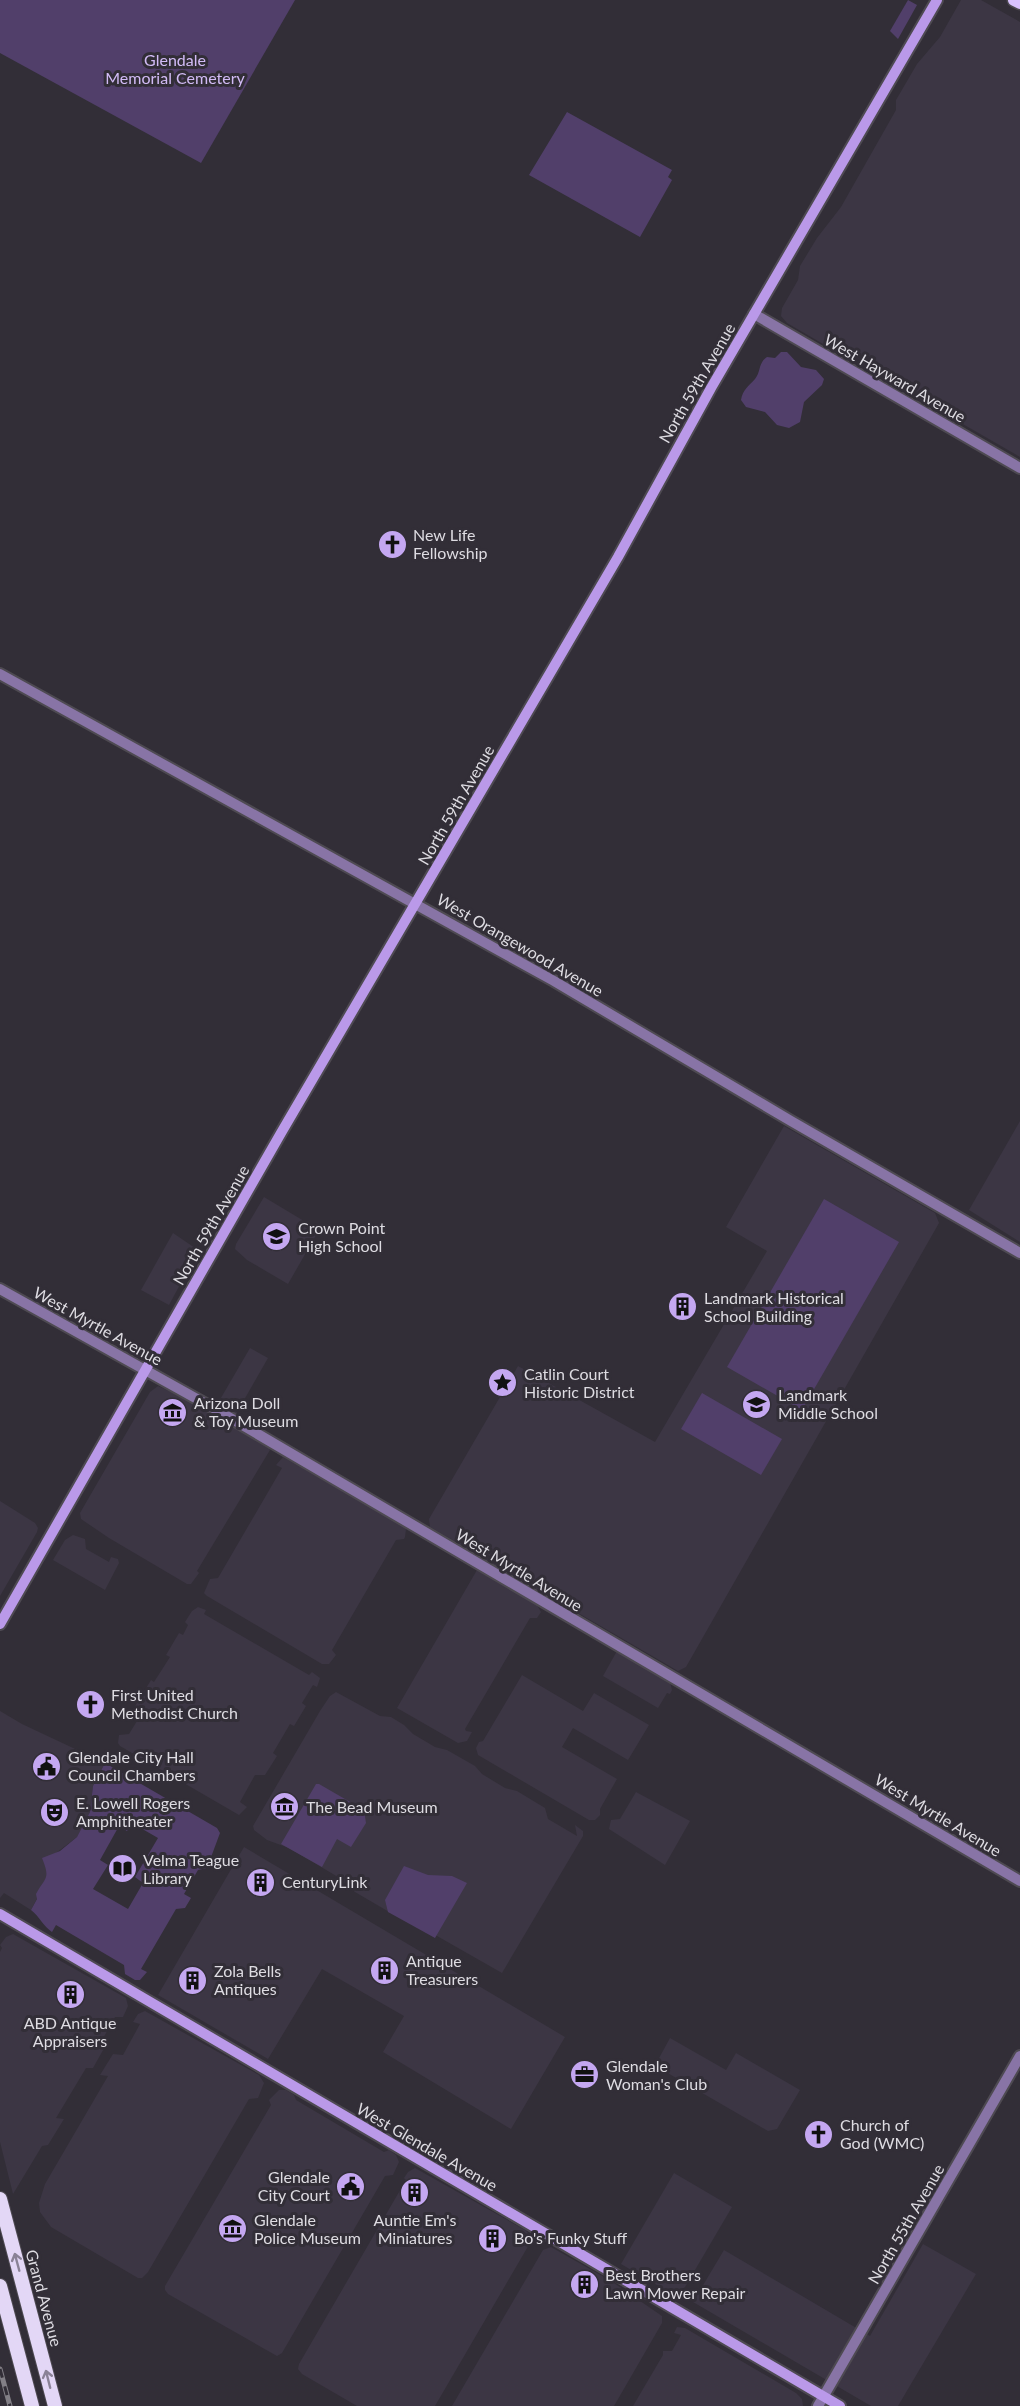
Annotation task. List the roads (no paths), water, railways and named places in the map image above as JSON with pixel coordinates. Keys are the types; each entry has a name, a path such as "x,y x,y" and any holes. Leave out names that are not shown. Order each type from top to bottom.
{"highway":[{"name":"Grand Avenue","path":"0,2199 55,2406"},
{"path":"0,2286 32,2406"}],"main road":[{"name":"North 59th Avenue","path":"0,1624 145,1370 618,557 754,314 937,0"},
{"path":"1014,0 1020,3"},
{"name":"West Glendale Avenue","path":"0,1914 820,2401 840,2406"}],"street":[{"name":"West Hayward Avenue","path":"754,314 1020,468"},
{"name":"West Orangewood Avenue","path":"0,674 554,981 1020,1253"},
{"name":"West Myrtle Avenue","path":"0,1289 145,1370 1020,1881"},
{"name":"North 55th Avenue","path":"820,2401 1020,2056"}],"railway":[{"path":"0,2369 10,2406"}],"place":[{"name":"New Life Fellowship","path":"392,544"},
{"name":"Crown Point High School","path":"277,1237"},
{"name":"Landmark Historical School Building","path":"683,1307"},
{"name":"Catlin Court Historic District","path":"503,1383"},
{"name":"Landmark Middle School","path":"757,1404"},
{"name":"Arizona Doll & Toy Museum","path":"173,1412"},
{"name":"First United Methodist Church","path":"90,1704"},
{"name":"Glendale City Hall Council Chambers","path":"47,1766"},
{"name":"The Bead Museum","path":"285,1807"},
{"name":"E. Lowell Rogers Amphitheater","path":"55,1812"},
{"name":"Velma Teague Library","path":"122,1869"},
{"name":"CenturyLink","path":"261,1882"},
{"name":"Antique Treasurers","path":"385,1970"},
{"name":"Zola Bells Antiques","path":"193,1980"},
{"name":"ABD Antique Appraisers","path":"70,1995"},
{"name":"Glendale Woman's Club","path":"585,2075"},
{"name":"Church of God (WMC)","path":"819,2134"},
{"name":"Glendale City Court","path":"351,2186"},
{"name":"Auntie Em's Miniatures","path":"415,2192"},
{"name":"Glendale Police Museum","path":"233,2229"},
{"name":"Bo's Funky Stuff","path":"493,2238"},
{"name":"Best Brothers Lawn Mower Repair","path":"584,2284"}],"park label":[{"name":"Glendale Memorial Cemetery","path":"175,69"}]}
